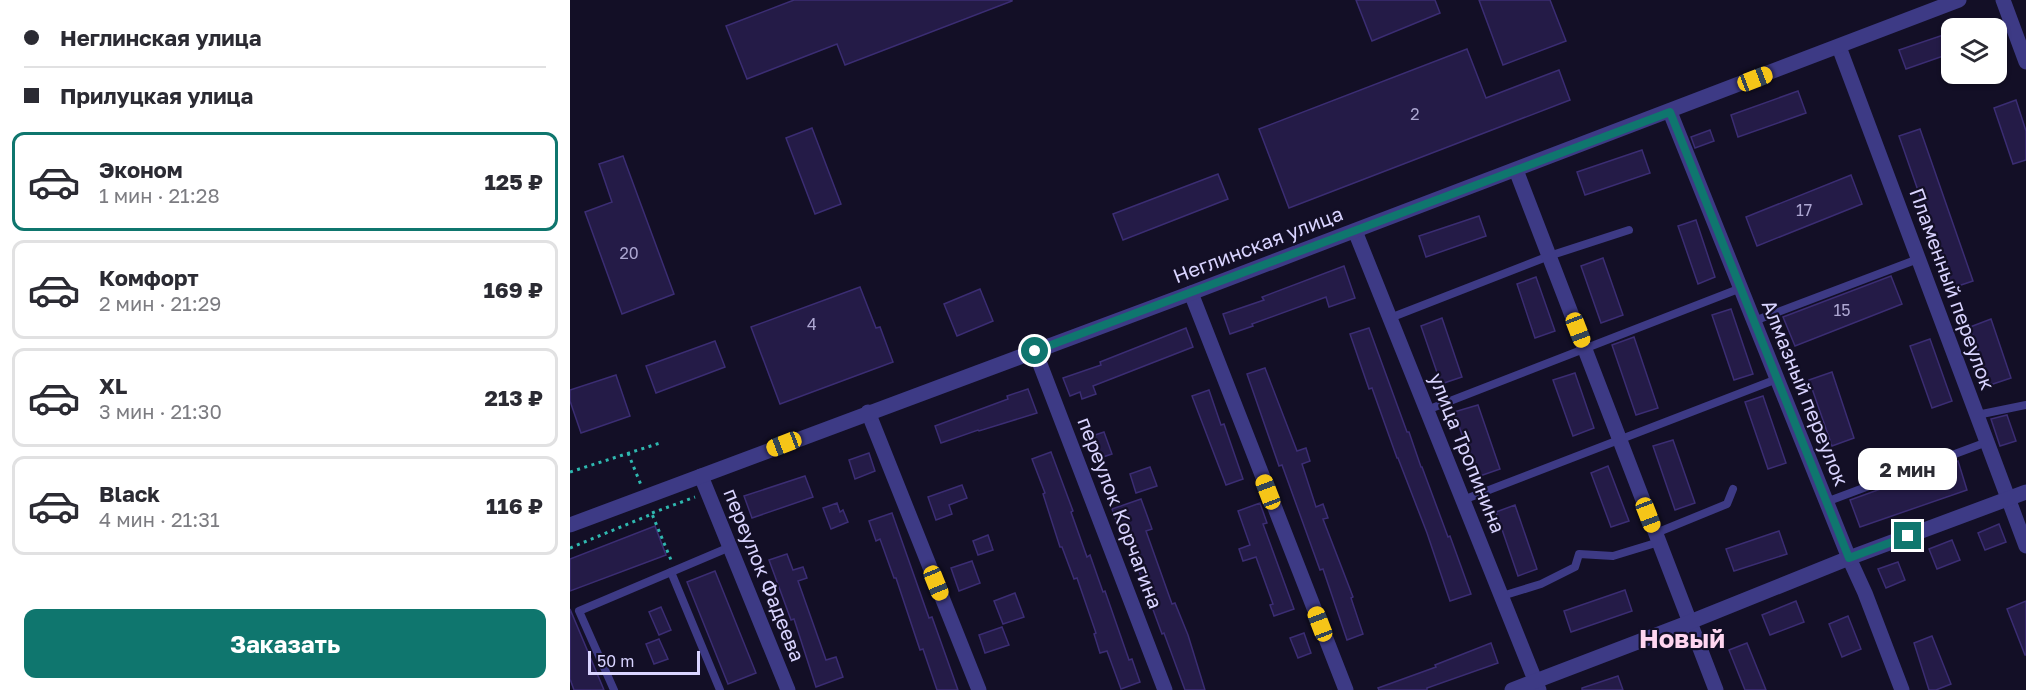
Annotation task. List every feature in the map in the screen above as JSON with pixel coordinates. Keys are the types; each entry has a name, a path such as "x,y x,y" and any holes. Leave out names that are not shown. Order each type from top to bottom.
{"street":[{"name":"Неглинская улица","path":"570,525 1670,112 1959,0"},
{"path":"2003,0 2026,62"},
{"name":"Пламенный переулок","path":"1839,47 2026,546"},
{"name":"Алмазный переулок","path":"1670,112 1826,502 1865,592 1902,690"},
{"path":"1516,170 1716,690"},
{"name":"улица Тропинина","path":"1355,231 1538,685"},
{"path":"1191,293 1346,690"},
{"name":"переулок Корчагина","path":"1035,351 1165,690"},
{"path":"868,412 979,690"},
{"name":"переулок Фадеева","path":"701,476 788,690"},
{"path":"1512,690 1538,685 1849,558 2026,492"}],"lane":[{"path":"1390,318 1549,256 1629,230"},
{"path":"1754,321 1918,259"},
{"path":"1427,410 1740,288"},
{"path":"1463,500 1777,379"},
{"path":"1977,415 2026,405"},
{"path":"1826,502 1987,442"},
{"path":"1502,596 1541,584 1575,567 1579,554 1613,556 1657,537 1727,504 1733,489"},
{"path":"614,690 579,611 730,547"},
{"path":"673,571 720,690"}],"path":[{"path":"570,472 660,443"},
{"path":"570,548 652,514 673,571"}],"building":[{"path":"794,0 1012,1 845,65 837,44 747,79 726,26"},
{"path":"1356,0 1435,0 1440,13 1372,41"},
{"path":"1479,0 1550,0 1566,41 1503,65"},
{"path":"1941,36 1941,57 1906,69 1899,50"},
{"path":"1467,49 1486,98 1559,70 1570,100 1289,208 1259,129"},
{"path":"1798,91 1806,113 1738,137 1731,115"},
{"path":"2016,100 2026,131 2026,160 2013,164 1994,108"},
{"path":"812,128 841,204 815,214 786,138"},
{"path":"1920,129 1973,281 1952,288 1899,136"},
{"path":"1710,130 1714,141 1695,148 1691,137"},
{"path":"1642,150 1650,173 1585,195 1577,172"},
{"path":"623,156 674,294 622,314 585,212 612,202 599,164"},
{"path":"1218,174 1228,199 1123,240 1113,214"},
{"path":"1851,175 1862,204 1757,246 1746,217"},
{"path":"1479,216 1486,236 1426,257 1419,236"},
{"path":"1696,220 1715,277 1698,284 1678,226"},
{"path":"1603,258 1623,315 1601,323 1581,266"},
{"path":"1344,266 1355,298 1329,307 1326,297 1230,334 1223,314 1264,300 1262,297"},
{"path":"1891,276 1902,304 1795,346 1783,317"},
{"path":"1536,277 1555,331 1535,338 1517,284"},
{"path":"860,287 876,328 880,327 893,362 780,404 751,327"},
{"path":"980,289 993,321 957,336 944,304"},
{"path":"1731,309 1753,374 1734,380 1712,315"},
{"path":"1442,318 1462,377 1441,384 1421,326"},
{"path":"1991,319 2011,378 1990,385 1970,327"},
{"path":"1186,328 1193,347 1093,386 1096,394 1082,399 1080,392 1070,396 1063,378 1101,365 1100,362"},
{"path":"1369,328 1471,594 1450,601 1427,533 1372,388 1369,389 1350,334"},
{"path":"1634,337 1658,408 1636,415 1612,345"},
{"path":"1930,339 1952,401 1932,408 1910,346"},
{"path":"715,341 725,367 656,393 646,366"},
{"path":"1265,368 1297,451 1306,448 1310,461 1302,464 1316,507 1323,504 1328,518 1323,519 1353,597 1351,598 1363,634 1347,640 1323,569 1320,570 1282,465 1279,466 1247,374"},
{"path":"1832,372 1854,438 1832,446 1809,380"},
{"path":"1575,373 1594,428 1573,436 1553,380"},
{"path":"616,375 630,416 581,433 570,401 570,390"},
{"path":"1028,389 1037,413 941,443 935,426 1008,399 1007,396"},
{"path":"1209,390 1221,425 1224,424 1243,479 1226,485 1192,396"},
{"path":"1763,396 1786,463 1768,469 1745,402"},
{"path":"1478,405 1500,469 1477,477 1454,412"},
{"path":"2007,415 2016,441 2000,446 1991,419"},
{"path":"1104,432 1112,454 1094,460 1086,438"},
{"path":"1673,440 1695,503 1675,510 1653,446"},
{"path":"1051,452 1087,557 1090,555 1129,660 1132,659 1140,682 1121,689 1107,651 1100,653 1094,634 1096,633 1077,578 1074,579 1062,547 1060,547 1043,494 1045,493 1032,459"},
{"path":"869,453 875,471 855,479 849,460"},
{"path":"1958,461 1967,490 1860,527 1850,500"},
{"path":"1608,466 1629,521 1611,527 1591,473"},
{"path":"1150,467 1157,486 1136,493 1130,474"},
{"path":"805,476 813,497 752,518 744,496"},
{"path":"962,485 967,498 949,505 952,514 936,520 928,497"},
{"path":"1141,499 1152,529 1146,531 1172,604 1175,603 1188,635 1205,690 1185,690 1123,528 1119,529 1112,509"},
{"path":"837,503 840,512 843,510 848,522 831,529 823,508"},
{"path":"1260,503 1267,523 1263,524 1294,609 1274,616 1270,605 1273,604 1256,557 1243,561 1239,549 1250,545 1238,511"},
{"path":"1515,505 1537,569 1518,576 1496,512"},
{"path":"892,513 929,618 932,617 958,690 937,690 923,649 920,650 896,578 894,578 880,539 876,541 869,521"},
{"path":"1999,524 2006,542 1985,550 1978,533"},
{"path":"655,526 666,555 570,591 570,559"},
{"path":"1779,531 1787,554 1734,571 1726,549"},
{"path":"988,535 993,550 978,555 973,541"},
{"path":"1952,540 1960,560 1937,569 1929,549"},
{"path":"787,554 793,570 803,567 807,578 798,581 826,660 836,657 843,677 816,687 794,619 791,620 769,560"},
{"path":"972,561 980,583 959,591 951,568"},
{"path":"1898,562 1905,580 1886,588 1878,569"},
{"path":"715,571 756,673 728,684 687,582"},
{"path":"1625,590 1632,611 1571,632 1564,611"},
{"path":"1015,593 1024,617 1003,624 994,601"},
{"path":"1796,601 1804,622 1770,635 1762,615"},
{"path":"2026,601 2026,655 2025,655 2007,609"},
{"path":"661,607 671,630 659,635 649,612"},
{"path":"570,609 604,690 574,690 570,679"},
{"path":"1848,616 1861,649 1842,657 1829,624"},
{"path":"1002,627 1009,645 985,653 979,635"},
{"path":"1304,633 1311,653 1298,658 1290,638"},
{"path":"1932,636 1951,684 1936,690 1929,690 1914,643"},
{"path":"659,639 668,659 654,664 646,644"},
{"path":"1491,643 1498,663 1427,688 1427,690 1379,690 1378,688 1436,667 1435,665"},
{"path":"1747,643 1766,690 1745,690 1729,650"},
{"path":"1618,676 1623,690 1582,690 1582,688"}],"district":[{"name":"Новый","path":"1682,639"}],"route":[{"path":"1035,351 1670,112 1849,558 1908,536"}]}
